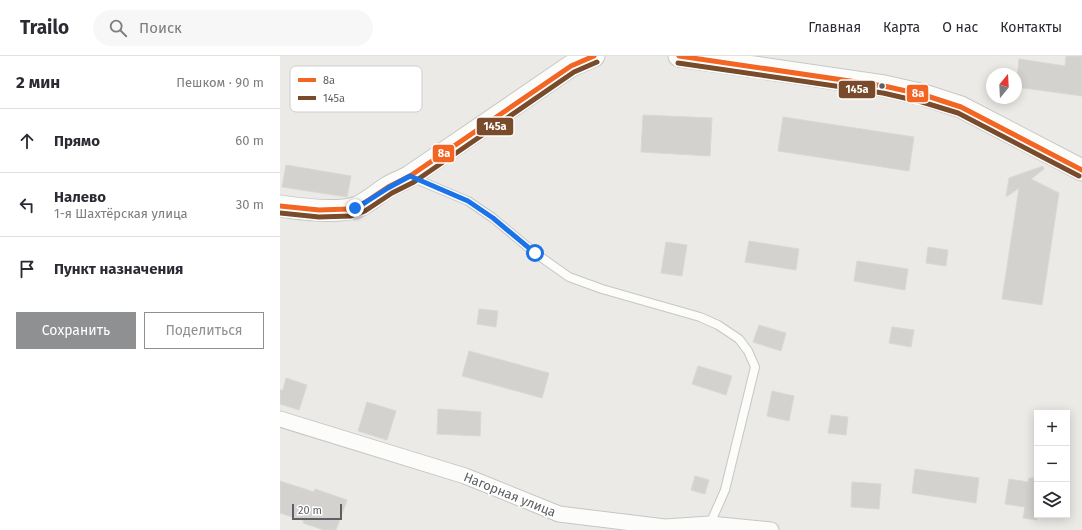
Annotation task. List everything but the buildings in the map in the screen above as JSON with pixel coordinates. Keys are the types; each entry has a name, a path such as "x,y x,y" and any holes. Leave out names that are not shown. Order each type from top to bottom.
{"street":[{"path":"280,206 318,210 355,208 410,176 571,66 594,56"},
{"path":"679,56 884,86 924,95 961,107 1082,170"},
{"name":"Нагорная улица","path":"280,419 465,476 559,514 665,527 709,527 771,530"}],"lane":[{"path":"410,176 468,201 493,218 535,253 569,277 602,289 700,317 718,325 739,339 748,351 755,367 725,490 709,527"}],"transit line":[{"name":"8а","path":"280,206 319,210 349,209 361,205 388,187 410,176 571,66 594,56"},
{"name":"8а","path":"679,56 884,86 924,95 961,107 1082,170"},
{"name":"145а","path":"280,213 319,217 351,216 365,211 392,193 414,182 574,72 597,62"},
{"name":"145а","path":"678,63 883,93 922,102 958,113 1079,176"}],"route":[{"path":"355,208 410,176 468,201 493,218 535,253"}]}
